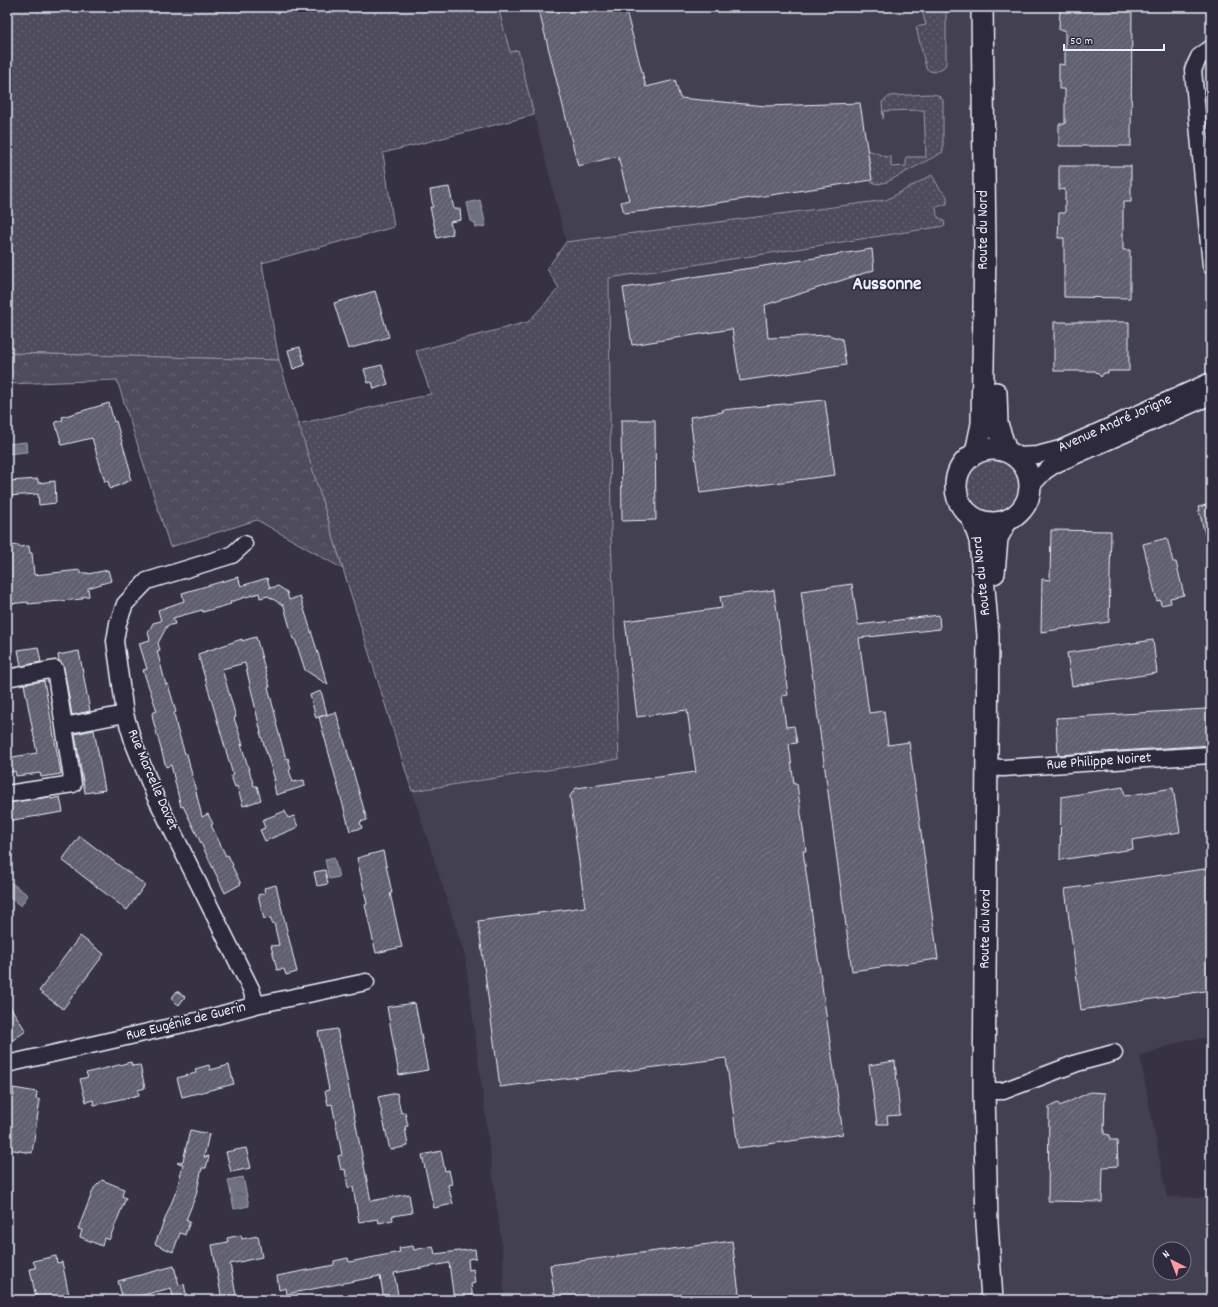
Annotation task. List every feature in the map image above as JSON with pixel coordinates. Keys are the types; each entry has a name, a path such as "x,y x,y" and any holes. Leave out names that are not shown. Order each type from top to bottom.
{"main road":[{"name":"Route du Nord","path":"976,453 982,424 984,272 982,7"},
{"name":"Route du Nord","path":"997,7 995,414 1011,454"},
{"path":"986,449 996,449 1011,454 1026,470 1030,487 1026,504 1021,511 1007,520 989,523 972,518 958,501 955,490 956,478 959,470 964,462 976,453 986,449"},
{"name":"Route du Nord","path":"972,518 980,540 988,636"},
{"name":"Route du Nord","path":"992,1300 987,1222 984,1091 988,636 995,546 997,538 1007,520"},
{"name":"Route du Nord","path":"980,1300 980,1267 987,1222"}],"street":[{"path":"1211,48 1199,57 1193,70 1211,266"},
{"name":"Avenue André Jorigne","path":"1011,454 1038,455 1060,449 1211,381"},
{"name":"Avenue André Jorigne","path":"1030,487 1045,471 1054,465 1211,396"},
{"name":"Rue Marcelle Davet","path":"244,544 232,555 147,582 125,604 118,623 115,641 125,714 134,744 155,796 251,989 256,1006"},
{"path":"7,678 55,669 73,784 7,794"},
{"path":"64,726 125,714"},
{"name":"Rue Philippe Noiret","path":"987,767 1003,768 1211,755"},
{"name":"Rue Eugénie de Guerin","path":"7,1064 366,982"},
{"path":"984,1091 1003,1091 1077,1063 1114,1053"}],"shaded area":[{"name":"Aussonne","path":"498,7 1211,7 1211,1037 1186,1040 1140,1056 1167,1197 1211,1198 1211,1300 504,1300 503,1256 465,956 412,791 619,759 611,534 609,278 944,226 937,216 936,207 943,193 566,242 518,51 510,52"}],"green space":[{"path":"7,7 498,7 510,52 518,50 534,115 383,153 394,227 262,263 279,360 7,353"},
{"path":"921,7 946,7 946,64 944,67 935,72 926,68 916,27 926,25"},
{"path":"938,95 943,100 943,152 887,182 878,184 872,182 867,151 891,157 891,167 906,166 906,157 926,157 924,110 884,111 883,119 882,102 890,96"},
{"path":"932,175 940,189 947,196 947,204 936,207 937,216 944,221 945,226 609,278 611,534 619,759 412,791 298,424 431,394 416,351 528,322 559,288 547,269 566,242 886,200"},
{"path":"7,353 279,360 343,569 257,520 170,547 117,380 7,384"},
{"path":"993,456 1009,461 1014,465 1018,470 1023,486 1018,502 1014,507 1009,511 993,516 977,511 972,507 968,502 963,486 968,470 972,465 977,461"}],"water":[{"path":"480,200 486,226 476,228 475,223 471,221 467,203"},
{"path":"26,442 27,452 7,454 7,444"},
{"path":"334,857 339,877 329,879 325,859"},
{"path":"9,881 28,895 21,906 7,896"},
{"path":"243,1177 249,1206 234,1209 228,1180"}],"building":[{"path":"538,7 625,7 646,87 675,80 680,98 766,106 860,103 872,180 697,206 624,213 621,202 629,200 618,156 578,166"},
{"path":"1060,9 1132,9 1131,146 1059,146 1059,124 1065,124 1065,89 1059,89 1059,64 1065,65 1065,30 1059,30"},
{"path":"1059,166 1131,166 1131,202 1123,202 1123,250 1130,250 1130,298 1064,297 1064,238 1058,238 1059,213 1065,213 1065,189 1059,190"},
{"path":"449,187 454,209 460,209 461,220 450,222 453,234 437,238 430,207 433,207 430,190"},
{"path":"872,249 874,270 765,305 768,338 828,335 842,339 846,365 740,381 732,329 632,345 623,288"},
{"path":"375,291 389,337 348,349 334,303"},
{"path":"1054,322 1129,322 1129,371 1108,371 1108,373 1104,373 1101,377 1095,371 1054,371"},
{"path":"300,347 305,365 293,369 288,350"},
{"path":"382,365 388,384 374,389 372,382 368,383 364,369"},
{"path":"825,400 835,475 700,493 690,417 723,412 722,410"},
{"path":"109,403 114,422 116,421 131,473 129,474 131,480 110,489 108,481 105,482 92,438 62,445 55,422 63,420 62,417"},
{"path":"621,420 655,420 656,520 622,521"},
{"path":"38,479 38,483 55,481 56,503 39,505 38,494 7,496 7,485 10,485 9,481"},
{"path":"1211,504 1211,542 1207,542 1198,507"},
{"path":"1051,530 1111,531 1109,622 1041,632 1042,579 1050,580"},
{"path":"1167,538 1173,562 1176,562 1184,595 1170,598 1171,603 1161,605 1160,600 1157,601 1143,544"},
{"path":"19,545 19,547 29,546 30,553 32,553 34,575 80,570 80,573 88,574 108,570 111,581 88,588 89,596 82,597 82,599 28,604 28,602 9,604 7,584 7,546"},
{"path":"238,577 241,586 267,578 270,588 278,586 287,592 289,600 300,596 328,685 305,670 295,639 293,639 284,606 268,596 260,598 259,593 230,602 231,604 203,612 202,610 173,618 175,624 167,626 158,643 160,650 157,651 166,685 168,684 176,712 174,713 177,728 185,754 187,754 202,817 208,814 213,824 211,825 226,856 228,855 241,884 225,893 183,806 181,807 171,765 166,767 153,720 152,713 157,711 143,670 147,669 139,643 150,640 148,633 153,623 161,621 158,610 184,601 182,593"},
{"path":"852,584 858,625 939,615 940,629 859,638 869,713 884,711 888,745 909,742 938,959 852,971 801,591"},
{"path":"774,590 788,695 782,696 786,727 794,726 797,743 789,744 794,784 797,784 806,851 803,851 843,1134 738,1148 726,1058 500,1087 478,921 585,907 570,796 576,788 696,772 687,710 637,717 625,621 722,608 720,597"},
{"path":"256,637 270,687 268,687 276,723 286,759 288,758 291,769 289,770 293,782 304,780 305,786 276,795 273,780 275,780 260,732 261,733 245,663 222,669 236,717 234,718 243,745 241,744 254,786 257,786 261,800 243,806 237,786 235,787 231,776 233,775 198,654 242,639 242,641"},
{"path":"1153,640 1157,673 1072,686 1067,653"},
{"path":"38,647 41,662 21,666 18,650"},
{"path":"79,651 90,711 72,715 64,668 59,661 58,655"},
{"path":"44,681 61,774 41,777 40,773 16,776 15,771 7,773 7,758 37,753 24,684"},
{"path":"321,691 327,714 316,718 310,695"},
{"path":"1211,709 1211,745 1058,755 1056,718"},
{"path":"336,712 367,820 360,822 362,828 350,831 319,717"},
{"path":"94,730 105,790 85,793 75,734"},
{"path":"1123,787 1125,796 1173,788 1180,832 1132,840 1133,849 1060,860 1061,797"},
{"path":"50,797 51,799 60,797 63,812 7,821 7,803"},
{"path":"285,811 288,818 294,816 298,827 265,841 260,830 265,828 262,820"},
{"path":"80,836 145,885 127,910 62,860"},
{"path":"383,851 392,893 390,893 402,947 376,953 365,905 367,904 357,858"},
{"path":"1211,868 1211,990 1081,1010 1065,889"},
{"path":"325,870 328,884 317,886 314,872"},
{"path":"276,885 297,972 286,975 284,969 277,970 271,946 279,945 274,923 272,923 271,918 264,919 258,895 265,893 264,888"},
{"path":"80,936 104,954 63,1009 39,991"},
{"path":"177,991 185,997 179,1005 171,999"},
{"path":"7,1002 26,1031 7,1044"},
{"path":"415,1003 428,1070 399,1075 387,1007"},
{"path":"337,1029 371,1201 409,1194 412,1213 392,1216 393,1220 379,1223 378,1219 359,1222 353,1187 348,1188 345,1169 341,1170 338,1156 342,1155 332,1104 328,1105 325,1091 329,1090 318,1032"},
{"path":"895,1061 900,1115 887,1116 888,1124 877,1124 869,1065"},
{"path":"131,1062 132,1066 140,1065 145,1088 138,1090 139,1095 94,1105 93,1100 86,1102 80,1079 88,1077 86,1073"},
{"path":"209,1065 210,1070 229,1065 234,1084 182,1097 177,1078 196,1073 195,1069"},
{"path":"13,1088 37,1092 36,1099 40,1100 32,1153 7,1149 7,1095 14,1096"},
{"path":"1090,1092 1105,1093 1104,1134 1110,1135 1110,1140 1117,1140 1118,1166 1103,1167 1102,1202 1048,1201 1049,1107 1058,1103 1060,1106"},
{"path":"397,1093 401,1113 405,1112 408,1126 405,1127 408,1146 390,1150 378,1097"},
{"path":"190,1130 209,1134 204,1157 209,1156 206,1168 202,1168 196,1195 186,1220 190,1222 185,1235 180,1233 173,1252 155,1244 177,1189 183,1164 177,1163 183,1161"},
{"path":"246,1148 251,1168 231,1172 226,1152"},
{"path":"441,1151 445,1171 449,1170 452,1184 448,1185 453,1204 434,1208 422,1155"},
{"path":"102,1180 124,1189 122,1196 126,1198 109,1240 104,1238 102,1246 80,1237 82,1230 78,1229 94,1188"},
{"path":"241,1235 242,1239 258,1236 262,1257 230,1264 237,1300 222,1300 212,1245 228,1242 227,1238"},
{"path":"732,1241 740,1300 555,1300 550,1265"},
{"path":"413,1246 414,1250 433,1246 435,1254 475,1249 476,1258 468,1259 469,1270 473,1269 475,1283 471,1284 473,1300 454,1300 449,1263 394,1273 399,1300 384,1300 380,1276 287,1294 286,1288 279,1290 277,1276 334,1265 334,1261 348,1258 349,1262 400,1252 399,1248"},
{"path":"56,1256 57,1263 62,1262 70,1300 40,1300 39,1297 36,1298 30,1269 36,1268 33,1261"},
{"path":"174,1266 179,1285 184,1284 187,1298 174,1300 171,1288 123,1300 118,1281"}],"district":[{"name":"Aussonne","path":"887,285"}]}
